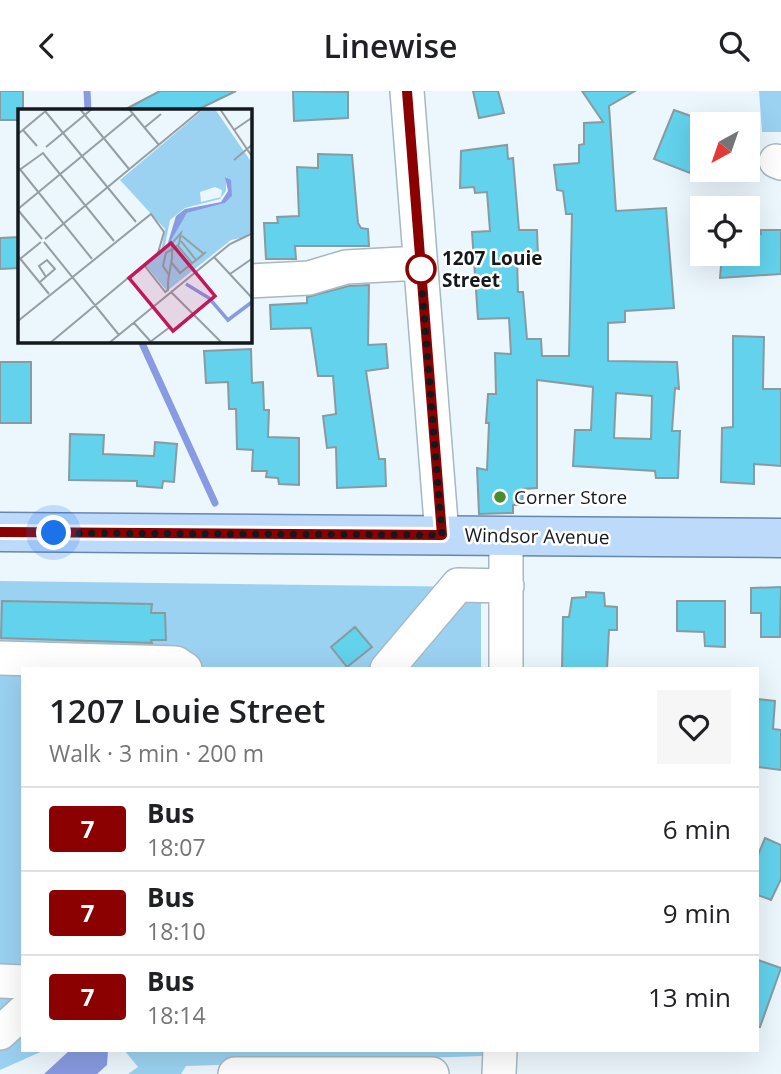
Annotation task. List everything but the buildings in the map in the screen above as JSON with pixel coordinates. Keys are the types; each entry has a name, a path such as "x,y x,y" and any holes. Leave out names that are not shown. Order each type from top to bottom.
{"main road":[{"name":"Windsor Avenue","path":"0,532 781,538"}],"street":[{"path":"389,667 458,585 420,264 407,91"},
{"path":"252,281 309,278 346,267 420,264"},
{"path":"506,537 506,667"},
{"path":"458,585 507,586"},
{"path":"0,658 41,664 176,663 182,667"},
{"path":"0,981 21,982"},
{"path":"0,1033 21,1013"},
{"path":"499,1074 500,1052"},
{"path":"235,1074 432,1074"}],"shaded area":[{"path":"759,91 781,91 781,132 762,132"},
{"path":"0,581 481,587 481,667 21,667 21,1052 40,1052 0,1070"},
{"path":"126,1052 482,1052 482,1056 186,1066 181,1074 128,1074 138,1067"}],"water":[{"path":"68,1052 108,1052 107,1065 97,1074 44,1074"}],"waterway":[{"path":"87,91 88,109"},
{"path":"142,343 215,503"}],"bus line":[{"name":"7","path":"0,532 442,535 407,91"}],"place":[{"name":"1207 Louie Street","path":"421,269"},
{"name":"Corner Store","path":"500,497"}],"route":[{"path":"54,533 442,535 420,264 421,269"}]}
